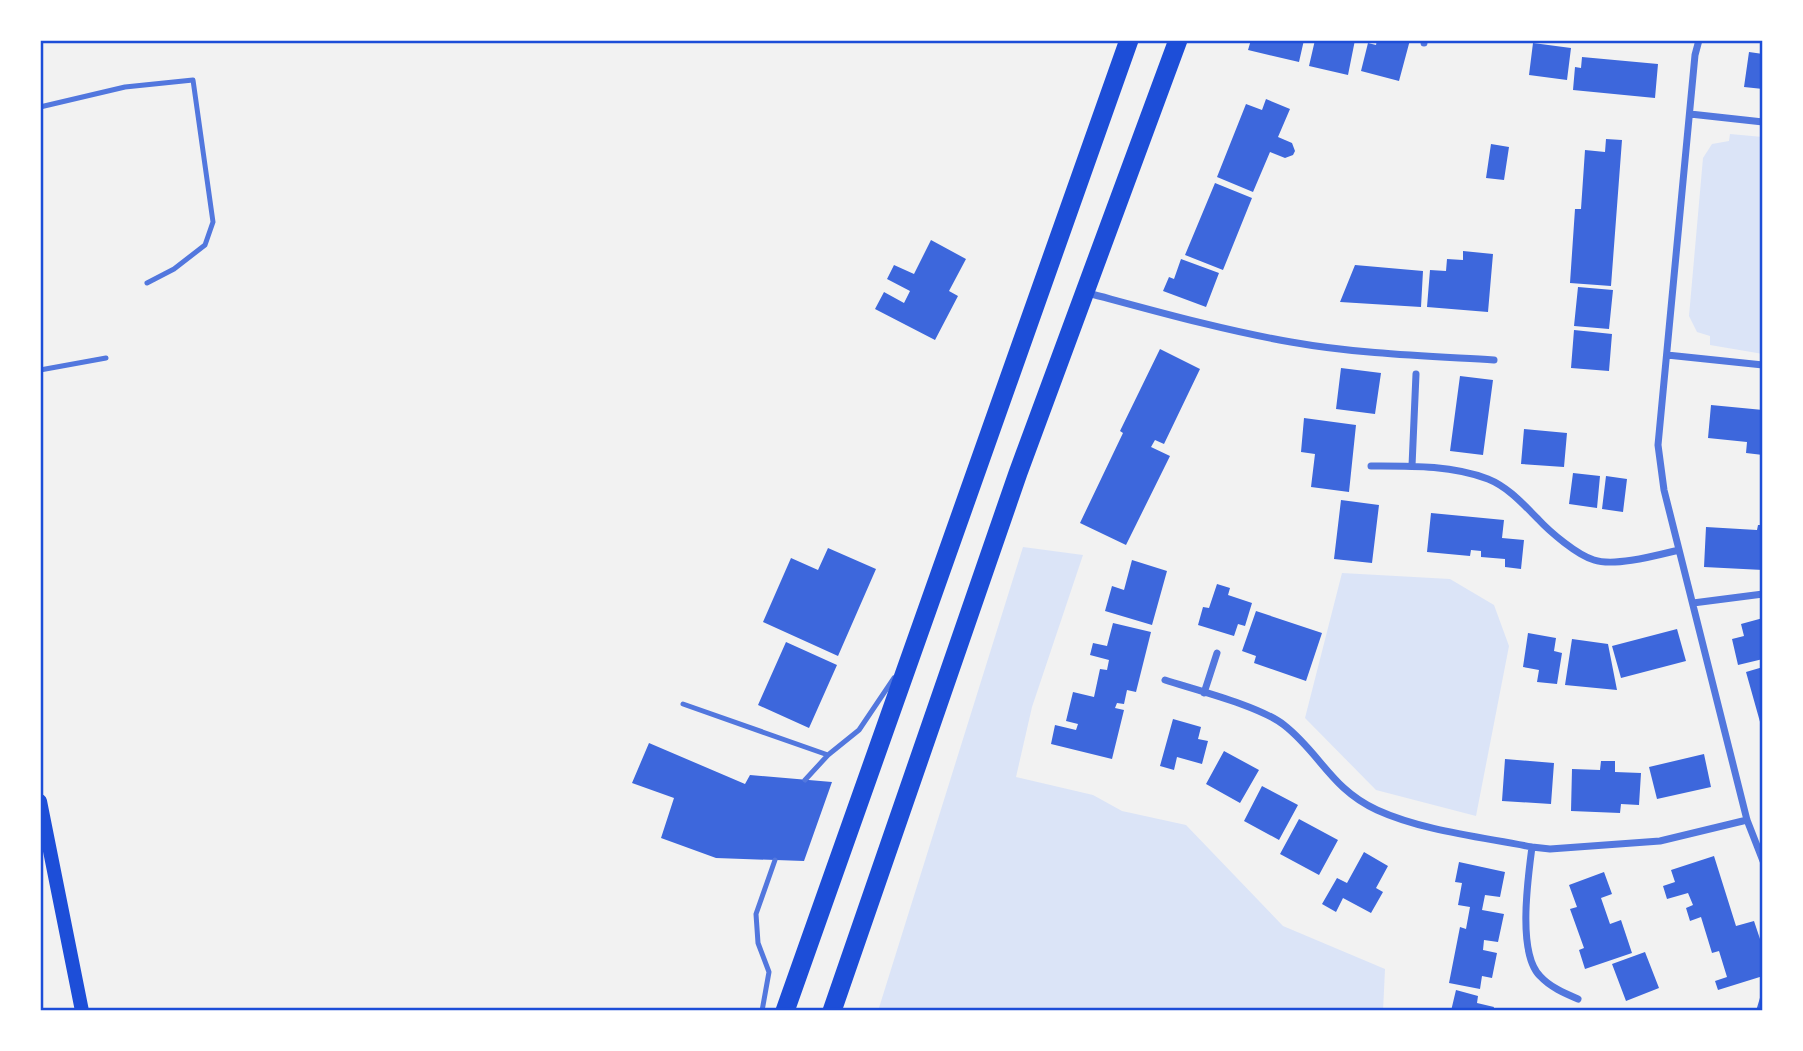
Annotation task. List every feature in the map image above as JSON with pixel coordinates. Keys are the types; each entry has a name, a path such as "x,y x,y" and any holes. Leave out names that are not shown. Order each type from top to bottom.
{"highway":[{"path":"785,1011 1129,40"},
{"path":"832,1011 1018,473 1178,40"}],"main road":[{"path":"40,801 82,1011"}],"street":[{"path":"1699,40 1658,445 1664,489 1747,820 1763,861"},
{"path":"1690,114 1763,122"},
{"path":"1083,292 1202,325 1294,343 1418,356 1494,360"},
{"path":"1667,355 1763,365"},
{"path":"1412,466 1416,374"},
{"path":"1371,466 1458,470 1490,479 1516,496 1547,528 1595,561 1627,561 1679,550"},
{"path":"1693,603 1763,594"},
{"path":"1204,693 1217,653"},
{"path":"1165,680 1267,714 1283,724 1343,790 1377,811 1415,823 1532,848 1572,849 1660,841 1747,820"},
{"path":"1532,848 1525,914 1528,950 1538,975 1555,989 1578,999"}],"lane":[{"path":"40,107 125,87 193,80 213,222 205,245 174,270 146,283"},
{"path":"40,370 106,358"},
{"path":"805,780 828,755 859,730 886,692 917,636"},
{"path":"682,704 828,755"},
{"path":"762,1011 769,972 758,943 757,914 775,860"}],"shaded area":[{"path":"1730,134 1763,137 1763,354 1710,345 1710,336 1697,332 1689,316 1703,158 1712,144 1729,141"},
{"path":"1023,547 1083,555 1032,707 1016,777 1093,795 1122,811 1186,825 1283,926 1385,969 1383,1011 878,1011"},
{"path":"1342,573 1450,579 1494,605 1509,646 1476,816 1376,790 1305,718"}],"building":[{"path":"1251,40 1304,40 1299,62 1248,50"},
{"path":"1315,40 1355,40 1348,75 1309,66"},
{"path":"1377,40 1410,40 1399,81 1361,71 1368,43 1376,45"},
{"path":"1533,43 1571,48 1567,80 1529,75"},
{"path":"1749,52 1763,54 1763,89 1744,87"},
{"path":"1582,57 1658,64 1655,98 1573,90 1575,67 1581,68"},
{"path":"1266,99 1290,109 1278,137 1292,143 1295,151 1293,155 1285,158 1270,152 1253,192 1217,177 1246,104 1262,110"},
{"path":"1606,139 1622,140 1611,286 1570,283 1575,209 1581,209 1585,150 1605,152"},
{"path":"1491,144 1509,147 1504,180 1486,178"},
{"path":"1215,183 1252,198 1223,270 1185,255"},
{"path":"931,240 966,259 949,291 958,296 935,340 875,309 884,292 904,303 910,291 887,279 894,265 914,274"},
{"path":"1463,251 1493,254 1488,312 1427,307 1430,270 1446,271 1447,259 1463,260"},
{"path":"1181,259 1219,273 1206,307 1163,291 1169,277 1174,279"},
{"path":"1355,265 1423,271 1421,307 1340,302"},
{"path":"1578,287 1613,290 1609,329 1574,326"},
{"path":"1574,330 1612,334 1609,371 1571,368"},
{"path":"1160,349 1200,369 1164,444 1155,440 1151,447 1170,456 1126,545 1080,523"},
{"path":"1341,368 1381,373 1375,414 1336,409"},
{"path":"1460,376 1493,380 1483,455 1450,451"},
{"path":"1711,405 1763,410 1763,455 1746,453 1747,442 1708,438"},
{"path":"1304,418 1356,425 1349,492 1311,487 1315,454 1301,452"},
{"path":"1524,429 1567,433 1564,467 1521,464"},
{"path":"1573,473 1600,476 1597,508 1569,504"},
{"path":"1606,476 1627,479 1623,512 1602,509"},
{"path":"1341,500 1379,505 1372,563 1334,559"},
{"path":"1431,513 1504,520 1502,538 1524,540 1521,569 1505,567 1505,559 1481,557 1481,551 1471,550 1470,556 1427,552"},
{"path":"1758,525 1763,525 1763,570 1704,567 1706,527 1757,530"},
{"path":"828,548 876,569 838,656 763,622 791,558 818,570"},
{"path":"1132,560 1167,571 1152,625 1105,611 1112,586 1124,590"},
{"path":"1217,584 1230,588 1228,595 1252,603 1245,626 1238,624 1234,636 1198,625 1203,607 1209,608"},
{"path":"1256,611 1322,633 1306,681 1254,663 1256,656 1242,651"},
{"path":"1763,618 1763,659 1738,665 1732,639 1744,636 1741,624"},
{"path":"1113,623 1151,632 1136,692 1127,690 1124,704 1117,703 1115,708 1124,710 1112,759 1051,744 1055,725 1076,730 1078,724 1066,721 1073,692 1094,697 1100,669 1107,670 1109,660 1090,655 1093,643 1107,646"},
{"path":"1677,629 1686,661 1621,678 1612,646"},
{"path":"1528,633 1556,638 1554,651 1562,653 1557,684 1537,682 1539,670 1523,667"},
{"path":"1572,639 1608,644 1617,690 1565,685"},
{"path":"786,642 837,665 809,728 758,705"},
{"path":"1763,667 1763,729 1762,729 1746,672"},
{"path":"1173,719 1201,727 1198,739 1208,741 1202,764 1177,757 1174,770 1160,766"},
{"path":"649,743 745,784 750,775 832,782 804,861 716,858 661,838 674,798 632,783"},
{"path":"1224,751 1259,770 1240,803 1206,784"},
{"path":"1704,754 1711,787 1657,799 1649,767"},
{"path":"1505,759 1554,763 1551,804 1502,801"},
{"path":"1601,761 1615,761 1615,772 1641,773 1639,805 1621,804 1620,813 1571,811 1572,769 1600,770"},
{"path":"1262,786 1298,805 1279,840 1244,821"},
{"path":"1299,819 1338,840 1319,875 1280,854"},
{"path":"1364,852 1388,866 1376,888 1383,892 1371,913 1343,898 1336,912 1322,904 1337,878 1347,883"},
{"path":"1714,856 1736,926 1754,921 1763,948 1763,976 1718,990 1715,981 1727,977 1719,951 1712,953 1701,917 1690,921 1686,908 1693,905 1688,893 1667,899 1663,886 1675,882 1671,870"},
{"path":"1459,862 1505,872 1500,897 1485,895 1482,910 1504,914 1498,942 1484,940 1483,950 1497,953 1492,978 1482,976 1480,989 1449,983 1460,927 1466,929 1470,907 1458,905 1462,883 1455,882"},
{"path":"1604,872 1612,894 1601,898 1610,924 1621,920 1632,953 1585,969 1579,950 1584,948 1570,909 1577,907 1569,885"},
{"path":"1645,952 1659,988 1626,1001 1612,964"},
{"path":"1456,990 1478,996 1477,1003 1494,1007 1493,1011 1451,1011"},
{"path":"1762,991 1763,1011 1756,1011"}]}
